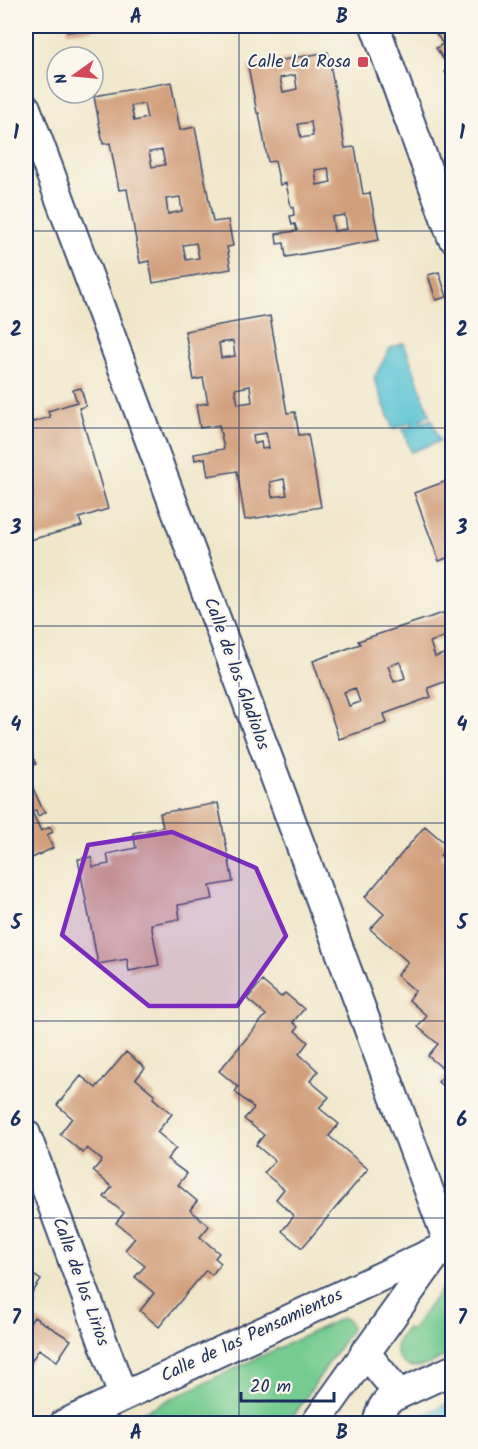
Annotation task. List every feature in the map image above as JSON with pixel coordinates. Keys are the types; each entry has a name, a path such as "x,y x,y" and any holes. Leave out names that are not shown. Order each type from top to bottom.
{"street":[{"path":"375,26 453,237"},
{"name":"Calle de los Gladiolos","path":"26,108 446,1240"},
{"name":"Calle de los Lirios","path":"26,1134 123,1396"},
{"path":"315,1424 446,1240"},
{"name":"Calle de las Pensamientos","path":"64,1424 446,1240"},
{"path":"365,1352 399,1394"},
{"path":"378,1424 382,1407 389,1399 453,1370"}],"highlighted area":[{"path":"172,832 256,868 286,936 237,1006 149,1006 62,935 88,845"}],"green space":[{"path":"452,1274 452,1352 425,1365 411,1367 406,1365 397,1355 398,1340 407,1328 411,1331"},
{"path":"342,1318 350,1323 351,1329 289,1423 120,1423"}],"water":[{"path":"404,343 430,415 420,419 422,423 431,419 440,441 411,452 403,429 413,426 412,422 393,429 374,378 390,348"},
{"path":"452,1401 452,1421 448,1424 409,1422"}],"building":[{"path":"67,26 109,26 109,27 67,32"},
{"path":"431,26 452,26 452,82 445,72 450,69 436,48 443,44"},
{"path":"328,52 345,148 355,147 363,194 370,193 379,240 286,257 284,243 277,244 276,234 297,231 295,224 292,225 290,216 294,215 293,207 291,207 286,183 280,185 275,161 268,162 248,66","holes":["295,75 297,89 283,92 280,78","311,122 313,136 301,138 298,124","328,168 331,182 317,185 315,170","345,215 347,229 334,231 332,217"]},
{"path":"171,82 180,130 195,127 213,222 228,220 233,246 227,247 231,269 153,283 149,261 140,263 127,189 119,190 110,143 103,144 96,105 105,105 105,94","holes":["144,104 147,118 134,121 131,106","162,150 165,165 152,167 149,152","180,197 182,211 168,214 166,199","196,243 199,258 186,260 183,245"]},
{"path":"439,272 447,297 436,300 428,275"},
{"path":"26,289 33,295 26,304"},
{"path":"270,316 287,413 295,412 299,435 308,434 321,507 245,520 237,471 208,476 205,458 195,460 194,454 224,449 219,425 200,428 196,405 208,403 203,378 194,380 185,331","holes":["233,341 235,356 221,358 219,343","250,386 252,402 238,404 235,389","266,433 269,448 262,449 261,442 254,444 253,435","284,479 287,495 272,497 270,482"]},
{"path":"81,388 86,406 79,408 108,509 79,518 82,526 26,541 26,424 50,417 48,411 77,402 73,390"},
{"path":"452,479 452,556 439,561 414,493"},
{"path":"452,610 452,650 447,636 430,642 435,657 452,651 452,679 428,688 431,697 384,714 387,723 339,739 313,661 360,644 358,641","holes":["400,662 405,678 394,682 388,666","355,688 360,702 349,706 344,692"]},
{"path":"26,742 36,764 26,770"},
{"path":"26,773 46,812 38,816 36,810 32,812 41,831 50,827 53,832 47,835 53,848 26,861"},
{"path":"218,803 233,882 210,886 213,899 178,905 180,919 151,924 159,965 129,971 127,959 98,964 78,859 91,857 93,867 109,864 107,854 136,848 133,833 163,827 160,813"},
{"path":"425,826 448,846 440,856 452,867 449,875 452,879 452,1094 438,1082 447,1072 428,1056 438,1044 418,1027 427,1016 409,1000 415,991 397,975 408,962 370,929 384,914 365,897"},
{"path":"262,981 281,997 285,993 304,1009 293,1022 298,1027 295,1031 308,1042 299,1054 318,1071 310,1081 329,1097 319,1108 339,1124 329,1136 368,1169 302,1248 282,1231 294,1216 276,1199 284,1189 264,1173 275,1161 256,1145 264,1135 244,1119 254,1108 235,1092 238,1087 219,1071 266,1015 247,999"},
{"path":"126,1052 145,1068 136,1079 172,1114 157,1132 176,1148 167,1159 187,1174 178,1185 197,1201 190,1210 209,1226 200,1237 219,1253 215,1258 221,1263 212,1275 206,1270 159,1327 140,1311 154,1293 135,1277 145,1266 125,1250 135,1238 116,1223 124,1213 104,1197 112,1187 93,1171 102,1160 87,1148 83,1153 60,1134 72,1118 57,1105 81,1076 96,1088"},
{"path":"26,1270 41,1280 30,1296 32,1297 26,1307"},
{"path":"34,1317 71,1340 57,1361 39,1349 26,1370 26,1326"}],"place":[{"name":"Calle La Rosa","path":"363,62"}]}
